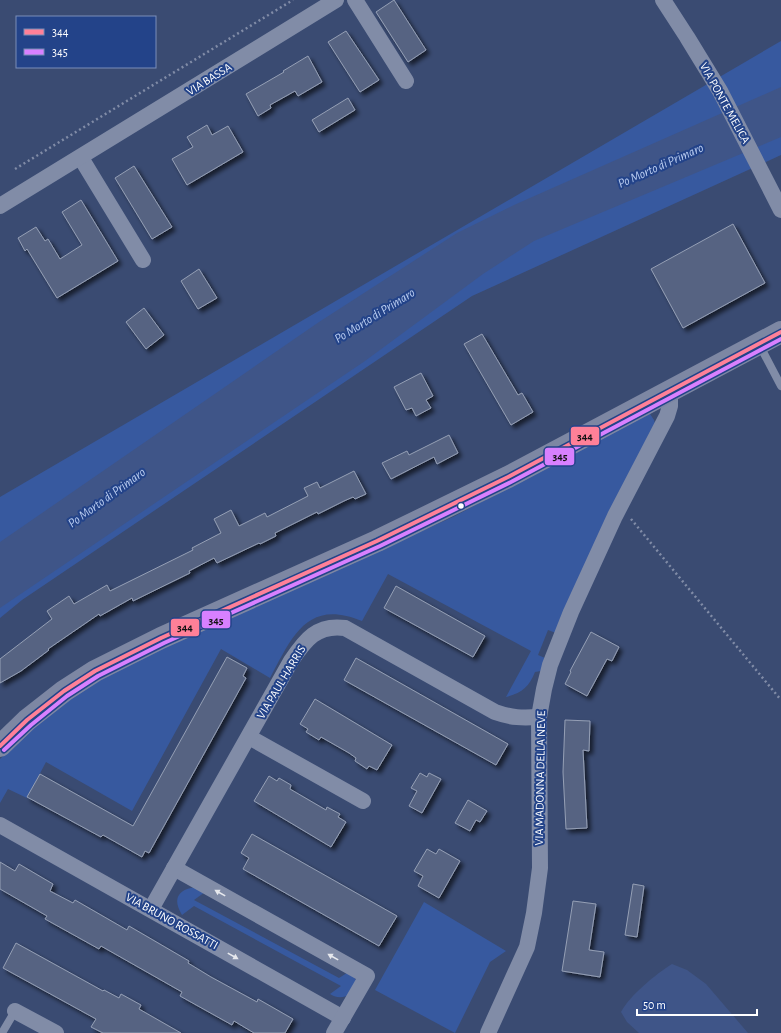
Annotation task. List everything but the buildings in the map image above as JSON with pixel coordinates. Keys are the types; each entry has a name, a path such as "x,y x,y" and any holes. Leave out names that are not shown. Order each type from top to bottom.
{"main road":[{"path":"0,746 27,720 64,691 95,671 161,638 442,510 508,477 781,332"}],"street":[{"name":"VIA BASSA","path":"0,206 81,158 336,0"},
{"path":"355,0 406,81"},
{"name":"VIA PONTE MELICA","path":"663,0 720,92 781,210"},
{"path":"81,158 143,260"},
{"name":"VIA MADONNA DELLA NEVE","path":"488,1033 526,947 534,913 540,868 539,717 550,665 574,605 620,506 667,416 670,406 670,391"},
{"name":"VIA PAUL HARRIS","path":"150,909 249,737 291,660 304,642 314,633 335,627 345,628 495,712 507,717 518,719 539,717"},
{"path":"249,737 363,801"},
{"name":"VIA BRUNO ROSSATTI","path":"0,826 343,1018"},
{"path":"174,868 367,976 334,1033"},
{"path":"15,1011 56,1033"}],"lane":[{"path":"758,344 781,386"},
{"path":"2,1033 15,1011"}],"path":[{"path":"15,169 292,0"},
{"path":"620,506 781,700"}],"shaded area":[{"path":"781,41 781,155 472,296 22,600 0,618 0,497"},
{"path":"645,414 650,414 656,427 556,633 548,630 538,655 545,658 541,671 535,672 530,682 521,691 506,697 531,651 388,574 362,621 343,615 328,614 315,618 294,636 270,678 221,649 132,811 46,762 27,798 8,789 0,803 0,759 27,733 78,693 161,649 455,516"},
{"path":"196,887 205,892 194,900 339,978 350,971 356,980 352,993 341,997 336,997 330,994 341,986 194,906 182,915 177,904 178,896 185,890"},
{"path":"424,902 506,951 490,962 455,1033 375,990"}],"water":[{"name":"Po Morto di Primaro","path":"781,87 781,137 534,241 483,274 365,361 0,608 0,542 319,322 457,233 514,205"},
{"path":"672,964 687,970 706,984 748,1033 639,1033 627,1022 621,1012 625,1005 644,985"}],"transit line":[{"name":"344","path":"0,746 27,720 64,691 95,671 161,638 377,541 508,477 781,332"},
{"name":"345","path":"4,750 31,725 67,696 98,676 164,643 380,546 511,482 781,339"}]}
